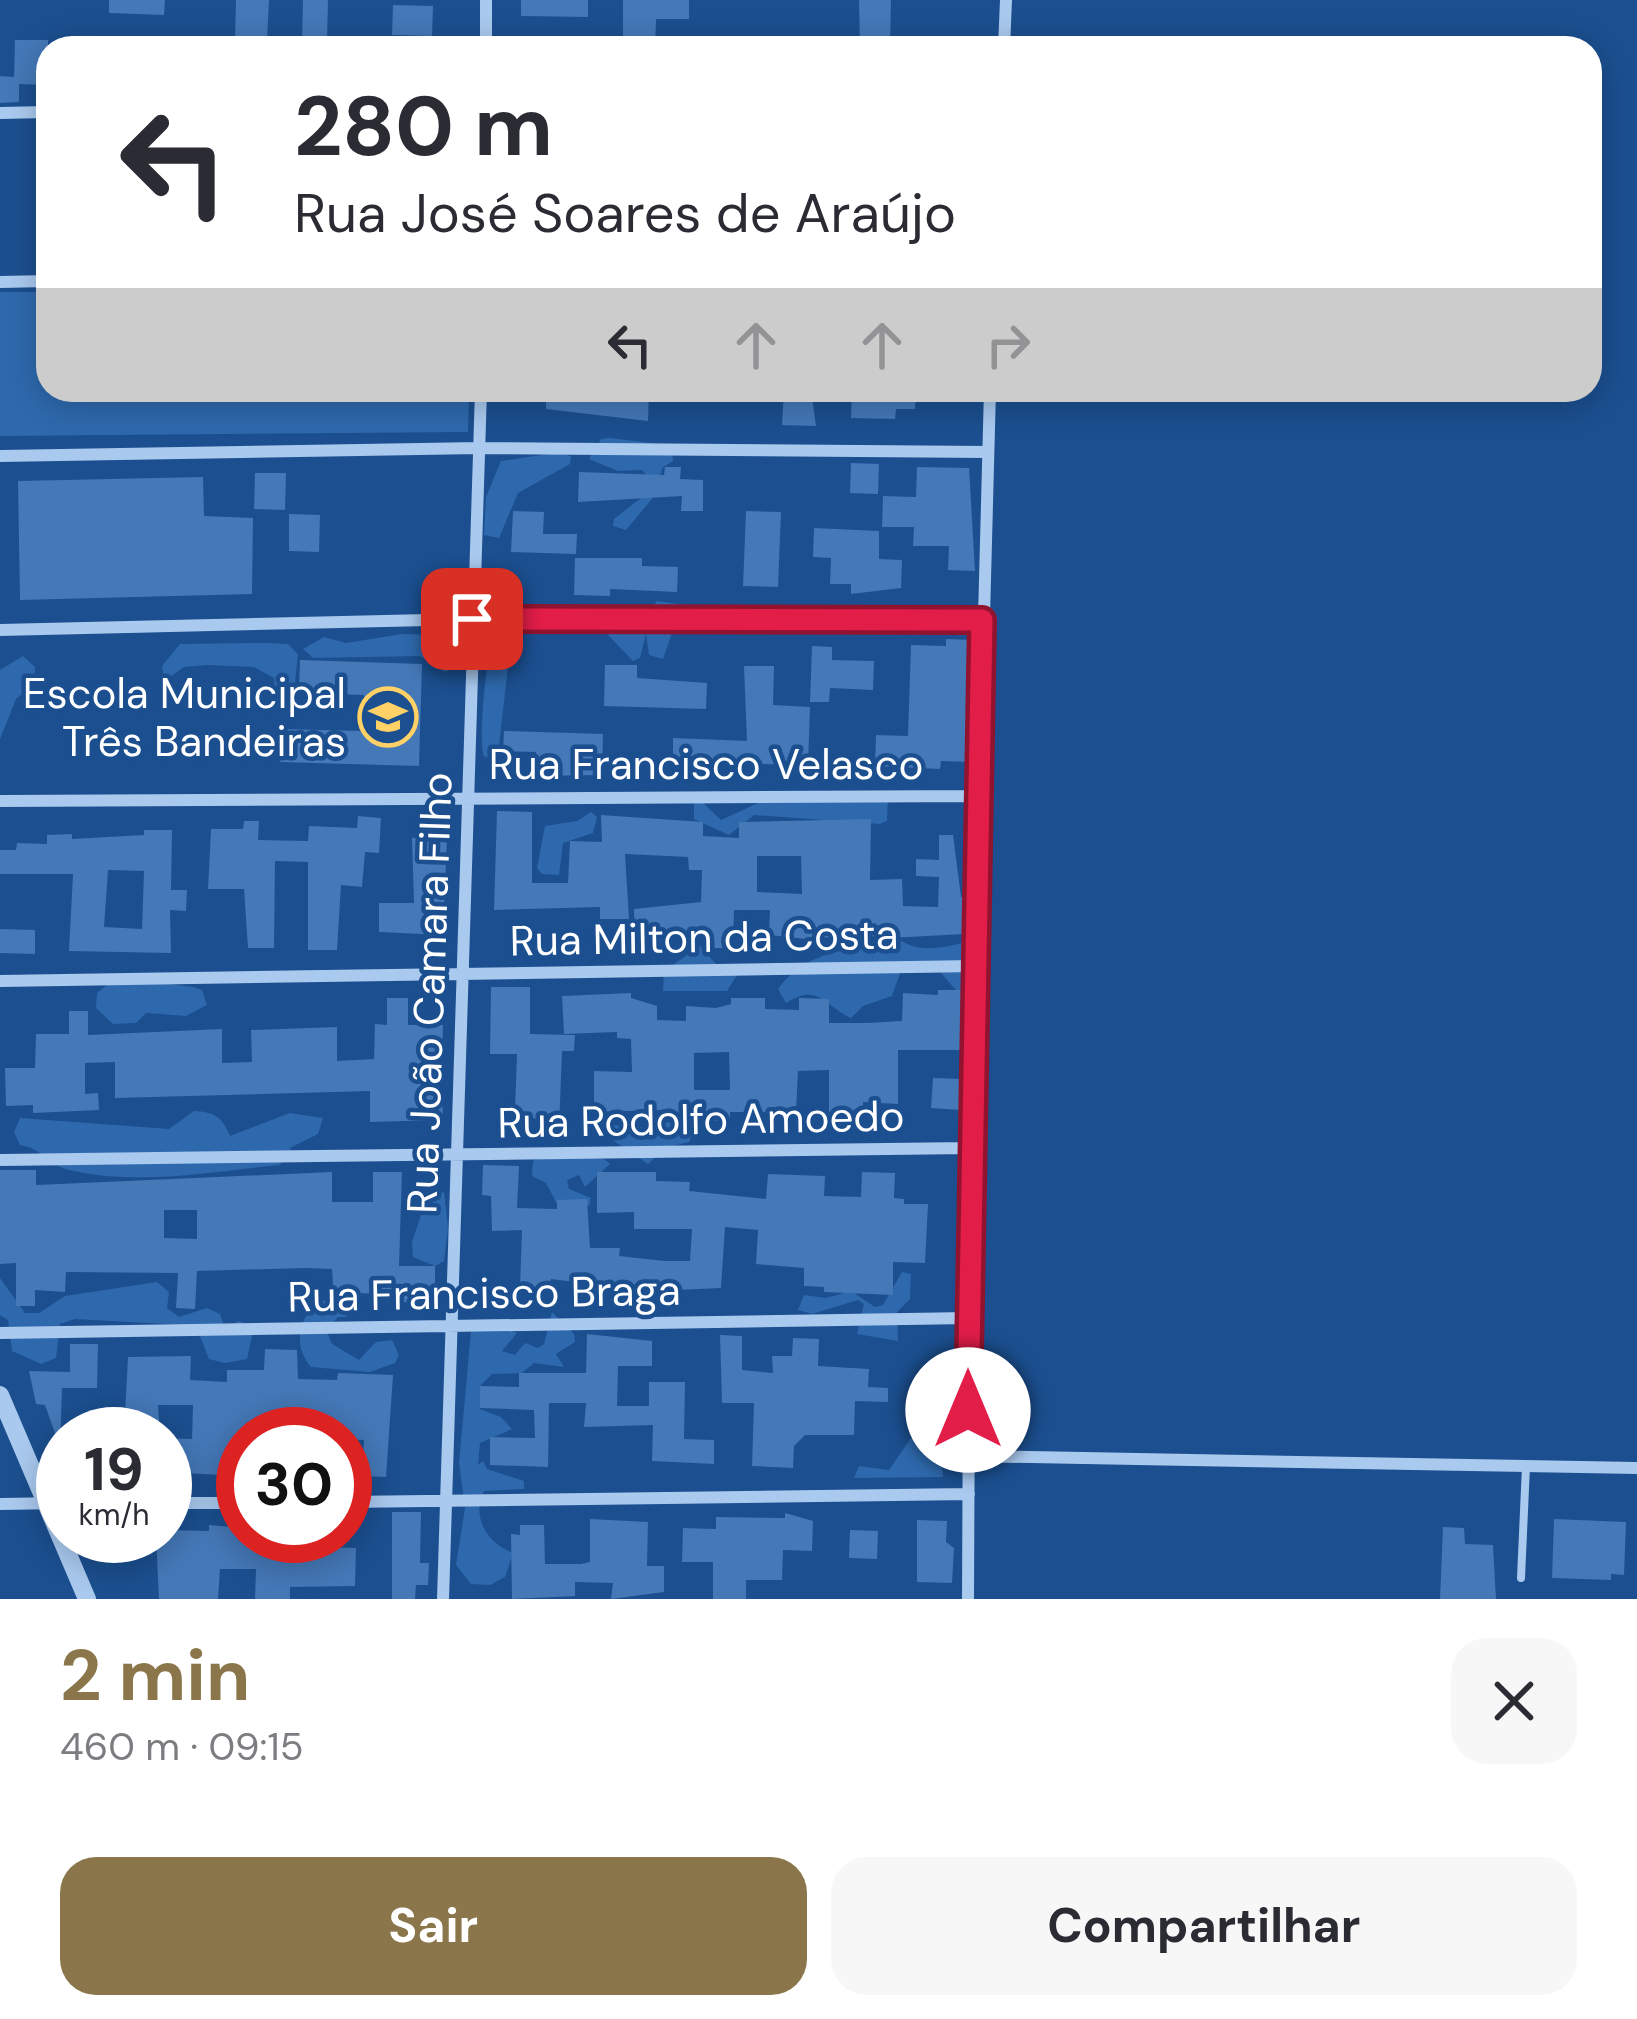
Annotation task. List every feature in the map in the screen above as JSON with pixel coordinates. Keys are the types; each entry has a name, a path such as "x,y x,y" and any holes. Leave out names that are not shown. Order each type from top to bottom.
{"street":[{"path":"485,36 486,0"},
{"path":"1004,36 1006,0"},
{"path":"0,113 36,112"},
{"path":"0,282 36,281"},
{"name":"Rua João Camara Filho","path":"442,1599 481,402"},
{"path":"968,1599 970,1148 990,402"},
{"path":"0,456 480,448 988,452"},
{"path":"0,630 472,619 982,620"},
{"name":"Rua Francisco Velasco","path":"0,800 979,796"},
{"name":"Rua Milton da Costa","path":"0,981 976,966"},
{"name":"Rua Rodolfo Amoedo","path":"0,1160 970,1148"},
{"name":"Rua Francisco Braga","path":"0,1333 969,1318"},
{"path":"0,1395 36,1466"},
{"path":"968,1456 1637,1468"},
{"path":"372,1502 969,1494"},
{"path":"0,1504 36,1503"},
{"path":"75,1563 87,1599"}],"lane":[{"path":"1521,1578 1526,1466"}],"shaded area":[{"path":"0,292 36,292 36,402 469,402 468,432 0,436"},
{"path":"601,439 659,444 672,453 673,461 662,468 657,493 626,530 613,526 614,519 646,494 651,481 642,470 618,471 589,459"},
{"path":"555,453 571,456 570,464 518,493 499,538 484,535 486,497 501,461"},
{"path":"657,601 697,607 697,615 667,621 671,636 663,659 649,655 646,634 640,658 633,661 608,635 617,624 640,627"},
{"path":"402,634 448,635 457,647 457,662 446,672 420,656 313,658 303,649 324,637 346,643"},
{"path":"501,636 509,657 498,755 491,759 482,748 484,697 491,647 494,638"},
{"path":"180,644 288,644 298,654 293,702 283,713 276,709 274,678 254,667 184,667 164,681 162,666"},
{"path":"23,656 35,667 34,684 16,699 0,739 0,670"},
{"path":"773,796 888,798 887,821 754,815 729,835 694,819 694,804 700,800 721,820"},
{"path":"591,812 597,817 593,833 563,843 559,875 542,874 537,868 545,826 577,821"},
{"path":"975,940 982,955 976,989 963,998 933,964 903,965 892,996 863,1006 851,1018 814,995 786,1003 778,989 805,964 834,953 902,941 928,948"},
{"path":"700,946 716,964 737,975 727,991 663,991 664,971"},
{"path":"117,977 193,987 202,990 207,1005 186,1016 146,1013 136,1023 113,1024 96,1008 97,993"},
{"path":"194,1111 217,1117 230,1136 290,1113 323,1118 318,1134 290,1148 292,1155 279,1165 174,1176 122,1177 69,1170 20,1145 14,1132 20,1118 169,1129"},
{"path":"652,1122 682,1123 692,1135 689,1142 665,1148 648,1164 614,1141 610,1125 647,1128"},
{"path":"547,1154 604,1159 610,1164 585,1187 579,1175 567,1180 569,1189 591,1198 589,1206 557,1204 546,1183 532,1176 533,1161"},
{"path":"444,1192 448,1227 444,1261 435,1266 413,1257 412,1242 427,1197"},
{"path":"902,1272 911,1274 910,1299 897,1312 898,1341 857,1334 864,1304 858,1300 812,1314 798,1310 804,1295 826,1298 851,1291 875,1307 883,1305"},
{"path":"0,1278 25,1313 39,1313 65,1296 157,1282 169,1292 167,1308 179,1317 207,1308 220,1314 225,1328 239,1321 254,1327 247,1359 225,1363 209,1359 198,1331 185,1325 75,1319 60,1324 56,1358 41,1364 12,1351 8,1320 0,1315"},
{"path":"326,1300 351,1302 346,1317 338,1317 326,1330 332,1344 359,1360 376,1342 392,1340 399,1355 395,1363 370,1372 311,1367 301,1348 301,1329 309,1312"},
{"path":"552,1312 574,1334 575,1342 556,1354 564,1367 534,1363 522,1373 492,1374 480,1386 480,1409 501,1417 512,1429 480,1443 478,1465 483,1461 487,1469 524,1481 524,1489 484,1491 479,1510 484,1528 513,1553 505,1577 490,1585 471,1584 456,1565 465,1508 459,1463 471,1331 502,1327 517,1333 502,1351 515,1355 525,1343 538,1348 544,1344"},
{"path":"911,1438 940,1450 943,1477 854,1478 859,1466 889,1470"}],"building":[{"path":"109,0 165,0 164,15 109,13"},
{"path":"236,0 269,0 267,36 235,36"},
{"path":"303,0 328,0 327,36 302,36"},
{"path":"521,0 588,0 588,17 521,16"},
{"path":"623,0 689,0 689,19 656,19 655,36 623,36"},
{"path":"859,0 891,0 890,36 860,36"},
{"path":"393,5 433,6 432,36 392,35"},
{"path":"15,40 36,40 36,85 19,84 19,102 0,103 0,76 14,77"},
{"path":"546,402 649,402 648,421 546,409"},
{"path":"783,402 813,402 816,426 782,425"},
{"path":"852,402 915,402 915,409 896,409 895,419 851,418"},
{"path":"851,463 879,464 878,494 850,493"},
{"path":"665,467 681,467 680,479 703,480 703,511 681,511 682,496 578,502 579,472 664,475"},
{"path":"917,467 969,468 975,571 948,570 949,546 913,546 914,527 882,527 883,496 916,497"},
{"path":"255,473 286,473 285,510 254,509"},
{"path":"203,477 204,516 253,518 252,594 20,600 18,481"},
{"path":"513,511 544,512 543,534 577,534 576,554 511,552"},
{"path":"746,511 781,512 778,587 743,586"},
{"path":"289,514 320,515 319,552 289,551"},
{"path":"814,528 879,531 879,559 902,560 901,588 851,594 851,584 830,584 831,558 813,557"},
{"path":"575,558 642,558 642,566 678,567 677,592 610,589 610,596 574,595"},
{"path":"946,639 972,640 970,762 941,761 940,769 875,766 876,735 908,736 911,645 946,646"},
{"path":"812,646 832,647 832,660 874,661 873,690 830,688 829,702 810,702"},
{"path":"300,660 422,664 419,766 280,762 281,729 363,731 364,695 299,693"},
{"path":"605,665 637,665 637,678 707,683 706,709 604,706"},
{"path":"744,666 774,666 773,705 810,707 808,765 673,762 673,738 747,741"},
{"path":"504,731 603,734 602,775 535,776 536,752 503,751"},
{"path":"497,811 532,812 532,883 568,883 570,841 602,842 601,815 703,822 703,836 739,838 739,822 871,819 870,880 902,879 903,906 938,907 939,877 916,876 916,859 939,860 939,835 953,835 961,897 966,898 965,934 889,938 833,932 833,937 806,939 769,935 770,910 734,910 733,948 708,948 709,935 666,934 666,944 635,945 634,909 701,902 702,870 689,870 688,857 625,854 629,919 600,919 600,907 494,910","holes":["757,856 801,856 802,894 757,892"]},
{"path":"358,816 381,818 379,853 365,852 362,887 341,885 337,950 308,950 308,862 275,861 274,948 248,948 244,889 208,889 211,829 243,829 244,821 259,821 258,840 308,841 309,826 357,828"},
{"path":"144,830 172,830 171,890 187,890 186,911 170,910 171,953 69,951 73,874 0,874 0,850 16,850 17,843 47,844 47,835 72,834 72,839 144,835","holes":["108,870 144,871 142,929 104,927"]},
{"path":"447,837 443,935 379,932 379,903 414,903 412,838"},
{"path":"0,929 35,930 35,954 0,953"},
{"path":"491,987 530,987 530,1034 575,1035 574,1051 562,1051 559,1129 515,1110 517,1054 490,1054"},
{"path":"938,990 963,990 962,1050 898,1050 898,1104 863,1102 863,1117 829,1118 829,1070 798,1071 796,1112 730,1112 730,1121 661,1118 661,1110 594,1112 594,1071 632,1072 631,1039 617,1038 617,1032 564,1034 562,996 631,993 631,998 657,1006 657,1020 686,1021 686,1006 716,1008 731,1004 731,998 765,998 765,1009 799,1010 799,998 829,999 829,1023 867,1023 902,1021 903,993 938,995","holes":["729,1052 730,1090 694,1090 694,1053"]},
{"path":"387,998 408,998 408,1025 443,1025 442,1060 428,1060 428,1094 442,1094 443,1120 370,1122 370,1091 115,1098 115,1062 85,1063 85,1094 98,1093 99,1110 33,1113 33,1105 6,1106 5,1068 35,1068 36,1034 69,1034 69,1011 88,1011 88,1035 222,1029 222,1063 252,1062 251,1030 337,1027 337,1061 374,1059 375,1024 387,1025"},
{"path":"933,1078 961,1079 960,1110 931,1108"},
{"path":"483,1165 519,1166 517,1208 557,1209 557,1200 587,1199 590,1248 620,1248 619,1256 665,1261 690,1261 692,1229 634,1229 634,1212 597,1213 597,1172 656,1172 656,1181 690,1182 689,1191 766,1199 768,1174 825,1176 824,1196 861,1197 862,1172 895,1173 894,1198 904,1199 904,1204 928,1204 925,1263 893,1262 893,1295 824,1292 824,1287 804,1286 804,1268 756,1264 758,1230 725,1227 721,1288 652,1291 551,1279 550,1289 520,1288 522,1230 492,1231 491,1196 482,1195"},
{"path":"0,1170 36,1170 36,1185 332,1172 332,1202 373,1202 373,1172 402,1172 399,1266 435,1266 435,1303 402,1302 402,1294 352,1293 352,1300 334,1300 332,1269 305,1268 197,1271 195,1309 176,1308 178,1273 66,1272 65,1292 35,1290 35,1306 16,1306 16,1263 0,1264","holes":["164,1210 197,1210 197,1239 164,1238"]},
{"path":"587,1334 652,1341 652,1366 618,1366 617,1406 649,1406 649,1382 685,1382 684,1439 714,1440 714,1464 652,1461 653,1425 584,1427 586,1403 549,1403 548,1467 490,1465 490,1437 535,1438 534,1410 480,1408 480,1386 519,1387 519,1373 586,1373"},
{"path":"720,1335 742,1336 742,1370 773,1373 772,1356 792,1356 793,1338 819,1339 818,1366 869,1369 868,1387 888,1388 888,1402 855,1401 854,1435 805,1435 794,1446 793,1468 752,1466 754,1403 722,1403"},
{"path":"70,1344 98,1344 97,1388 62,1388 61,1407 36,1404 29,1371 70,1372"},
{"path":"265,1349 297,1350 298,1379 337,1380 338,1373 393,1375 386,1477 372,1476 372,1407 216,1407 216,1475 192,1473 193,1405 125,1407 128,1357 191,1356 190,1380 227,1382 227,1370 264,1370"},
{"path":"392,1512 421,1512 420,1563 429,1563 428,1585 416,1585 415,1599 392,1599"},
{"path":"785,1513 813,1521 812,1551 783,1550 782,1580 746,1580 746,1599 713,1599 713,1562 682,1562 683,1528 716,1529 716,1517 785,1518"},
{"path":"590,1519 648,1522 647,1566 664,1566 664,1592 611,1599 613,1583 575,1582 575,1596 512,1599 511,1534 520,1535 520,1525 544,1525 545,1564 581,1564 590,1562"},
{"path":"1554,1519 1626,1522 1624,1575 1611,1574 1611,1580 1552,1578"},
{"path":"917,1520 947,1521 946,1542 954,1548 952,1583 917,1582"},
{"path":"209,1525 216,1526 216,1563 356,1563 355,1586 290,1587 290,1599 255,1599 256,1569 220,1569 218,1599 159,1599 157,1563 192,1563 192,1531 209,1531"},
{"path":"1443,1527 1464,1528 1465,1544 1493,1545 1496,1599 1440,1599"},
{"path":"850,1530 878,1531 877,1559 849,1558"}],"place":[{"name":"Escola Municipal Três Bandeiras","path":"388,717"}],"route":[{"path":"472,619 982,620 968,1410"}]}
